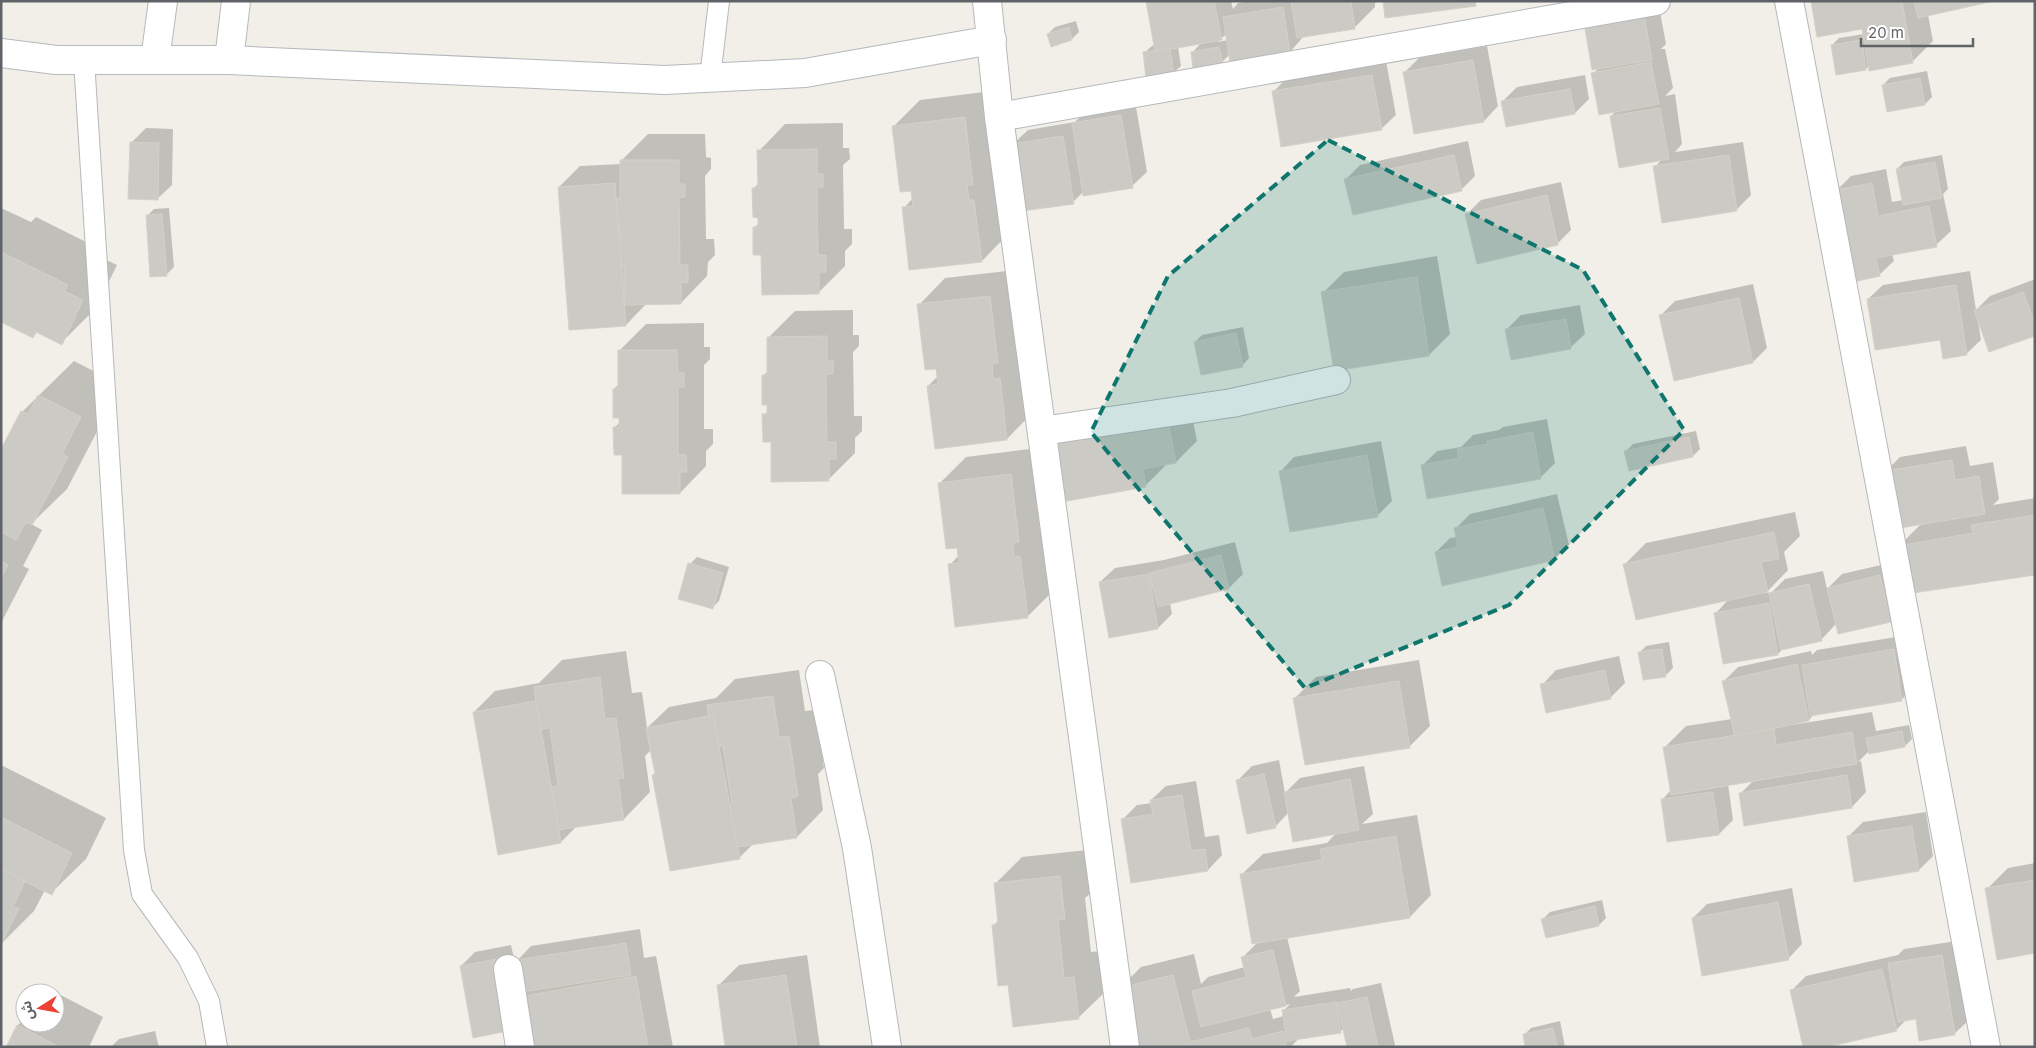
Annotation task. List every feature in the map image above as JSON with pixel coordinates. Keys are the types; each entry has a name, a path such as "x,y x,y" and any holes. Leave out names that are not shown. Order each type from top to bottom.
{"street":[{"path":"155,60 163,1"},
{"path":"229,60 236,1"},
{"path":"987,1 999,117 1125,1047"},
{"path":"999,117 1656,1"},
{"path":"1789,1 1986,1047"},
{"path":"1,53 56,60 229,60 665,80 804,73 992,40"},
{"path":"1042,431 1232,403 1336,380"},
{"path":"820,675 857,848 887,1047"},
{"path":"508,969 520,1047"}],"lane":[{"path":"710,78 719,1"},
{"path":"84,60 134,850 142,894 188,958 209,1001 217,1047"}],"highlighted area":[{"path":"1328,140 1583,270 1684,430 1509,605 1305,688 1091,432 1168,276"}],"building":[{"path":"1146,1 1214,1 1222,40 1155,52"},
{"path":"1291,1 1351,1 1355,29 1297,38"},
{"path":"1383,1 1475,1 1476,6 1385,18"},
{"path":"1811,1 1902,1 1913,63 1869,71 1862,29 1817,37"},
{"path":"1914,1 1994,1 1918,18"},
{"path":"1283,7 1290,53 1230,63 1223,17"},
{"path":"1644,14 1652,60 1592,70 1584,23"},
{"path":"1069,27 1072,40 1051,47 1047,34"},
{"path":"1862,40 1866,70 1836,75 1831,45"},
{"path":"1219,47 1223,63 1193,69 1191,52"},
{"path":"1170,49 1174,74 1146,78 1143,52"},
{"path":"1473,60 1484,122 1414,134 1403,72"},
{"path":"1651,62 1659,104 1599,115 1591,73"},
{"path":"1372,75 1382,130 1281,147 1272,91"},
{"path":"1920,78 1925,105 1887,112 1882,85"},
{"path":"1570,89 1575,114 1506,127 1501,101"},
{"path":"1660,108 1669,159 1619,168 1610,116"},
{"path":"1121,115 1133,188 1083,196 1072,123"},
{"path":"965,117 973,185 967,185 969,200 974,200 982,262 909,270 902,207 913,206 911,191 900,192 892,126"},
{"path":"1063,136 1074,204 1022,211 1012,144"},
{"path":"130,142 159,143 158,200 128,199"},
{"path":"817,149 817,174 823,174 823,187 817,187 818,255 826,255 826,272 819,272 819,294 762,295 761,255 753,255 753,227 758,227 758,218 753,217 752,188 758,188 757,150"},
{"path":"1454,155 1462,191 1353,215 1344,179"},
{"path":"1729,155 1737,211 1662,223 1653,166"},
{"path":"620,160 679,160 679,184 685,184 685,197 679,198 680,265 688,265 688,283 681,282 681,304 624,305 624,266 615,266 615,238 620,238 620,228 614,228 614,199 620,199"},
{"path":"1935,162 1942,198 1903,205 1896,169"},
{"path":"615,183 626,326 569,330 558,187"},
{"path":"1872,183 1878,216 1929,206 1937,247 1876,258 1880,276 1853,282 1836,190"},
{"path":"1547,195 1558,245 1477,264 1465,214"},
{"path":"162,214 167,276 150,277 146,215"},
{"path":"1,252 68,285 64,291 83,300 62,345 36,332 33,338 1,322"},
{"path":"1417,277 1429,356 1334,371 1321,292"},
{"path":"1956,285 1967,355 1943,359 1940,340 1875,350 1867,299"},
{"path":"2023,292 2035,323 2035,336 1989,352 1974,310"},
{"path":"990,296 998,363 992,364 993,379 1000,378 1007,440 935,449 927,386 938,384 936,369 925,370 917,304"},
{"path":"1739,298 1753,363 1674,381 1659,315"},
{"path":"1566,319 1571,349 1511,360 1505,329"},
{"path":"1236,333 1243,367 1201,375 1194,342"},
{"path":"827,336 827,361 833,361 833,374 826,374 827,442 836,442 836,459 829,459 829,481 771,482 771,442 763,442 762,414 767,414 767,405 762,405 762,375 767,375 767,337"},
{"path":"618,350 677,350 678,373 684,373 684,387 678,387 678,455 686,455 687,472 680,472 680,494 622,494 622,455 614,455 613,427 619,427 619,418 613,418 613,389 618,389"},
{"path":"38,395 81,417 62,454 68,457 32,525 26,522 16,540 1,532 1,449 21,411 28,414"},
{"path":"1168,422 1176,463 1143,469 1146,487 1061,502 1049,438"},
{"path":"1533,432 1541,479 1427,499 1421,465 1459,458 1457,449 1488,444 1487,441"},
{"path":"1689,437 1693,457 1629,471 1624,451"},
{"path":"1367,455 1378,517 1290,532 1279,471"},
{"path":"1952,460 1955,480 1979,476 1985,514 1894,529 1885,471"},
{"path":"1011,474 1019,542 1013,543 1014,557 1020,556 1028,618 955,627 948,564 959,563 957,548 946,549 938,483"},
{"path":"1543,508 1555,560 1442,586 1435,552 1458,547 1454,528"},
{"path":"2035,515 2035,575 1906,594 1898,546 1973,533 1971,525"},
{"path":"1774,532 1779,559 1761,562 1768,592 1636,620 1623,564"},
{"path":"1221,555 1229,589 1158,607 1149,573"},
{"path":"1,561 8,565 1,578"},
{"path":"688,563 723,573 713,609 678,599"},
{"path":"1149,574 1158,629 1109,638 1099,582"},
{"path":"1880,575 1891,622 1838,634 1827,588"},
{"path":"1809,584 1822,641 1781,650 1769,593"},
{"path":"1769,603 1778,655 1723,664 1714,613"},
{"path":"1662,649 1666,677 1643,680 1638,652"},
{"path":"1894,649 1902,701 1810,716 1802,665"},
{"path":"1797,664 1809,721 1735,737 1722,681"},
{"path":"1605,670 1611,699 1546,713 1540,684"},
{"path":"600,677 605,719 616,718 624,778 618,779 624,820 558,830 551,787 558,786 550,728 540,729 534,687"},
{"path":"1399,681 1410,748 1305,765 1293,698"},
{"path":"773,696 779,737 789,736 798,796 791,798 797,838 731,848 725,805 732,804 723,746 713,747 707,705"},
{"path":"536,701 561,843 498,855 473,712"},
{"path":"713,715 740,859 670,871 652,775 655,774 646,728"},
{"path":"1774,729 1776,745 1852,732 1857,764 1671,795 1663,747"},
{"path":"1902,731 1905,747 1869,754 1866,738"},
{"path":"1264,774 1276,828 1247,834 1236,780"},
{"path":"1847,775 1852,808 1744,826 1739,793"},
{"path":"1350,779 1359,830 1293,842 1284,792"},
{"path":"1713,792 1719,835 1667,842 1661,799"},
{"path":"1182,795 1191,851 1205,849 1208,871 1131,883 1121,819 1153,814 1150,800"},
{"path":"1,817 72,853 52,895 1,870"},
{"path":"1912,826 1919,871 1854,882 1847,836"},
{"path":"1396,836 1410,918 1252,944 1240,874 1322,860 1320,849"},
{"path":"1,869 25,881 13,906 19,909 1,944"},
{"path":"1060,876 1065,919 1058,920 1064,978 1074,977 1079,1019 1013,1027 1008,985 998,986 992,925 998,924 994,883"},
{"path":"2035,880 2035,953 1997,960 1985,888"},
{"path":"1778,902 1789,960 1702,976 1692,918"},
{"path":"1595,906 1599,926 1546,938 1541,919"},
{"path":"626,943 631,975 521,992 516,960"},
{"path":"1273,950 1286,1006 1201,1027 1192,991 1246,977 1241,957"},
{"path":"1942,955 1955,1035 1919,1041 1916,1019 1898,1022 1888,963"},
{"path":"497,959 513,1030 473,1038 460,966"},
{"path":"1882,969 1897,1031 1827,1047 1803,1047 1790,990"},
{"path":"786,975 797,1047 725,1047 717,985"},
{"path":"1173,975 1190,1042 1249,1028 1252,1039 1283,1031 1287,1047 1133,1047 1119,988"},
{"path":"636,976 648,1047 531,1047 519,997"},
{"path":"1367,997 1378,1047 1347,1047 1337,1003"},
{"path":"1336,1002 1341,1033 1287,1041 1282,1010"},
{"path":"1553,1028 1557,1047 1525,1047 1523,1034"},
{"path":"15,1029 15,1033 33,1033 60,1047 6,1047"}]}
